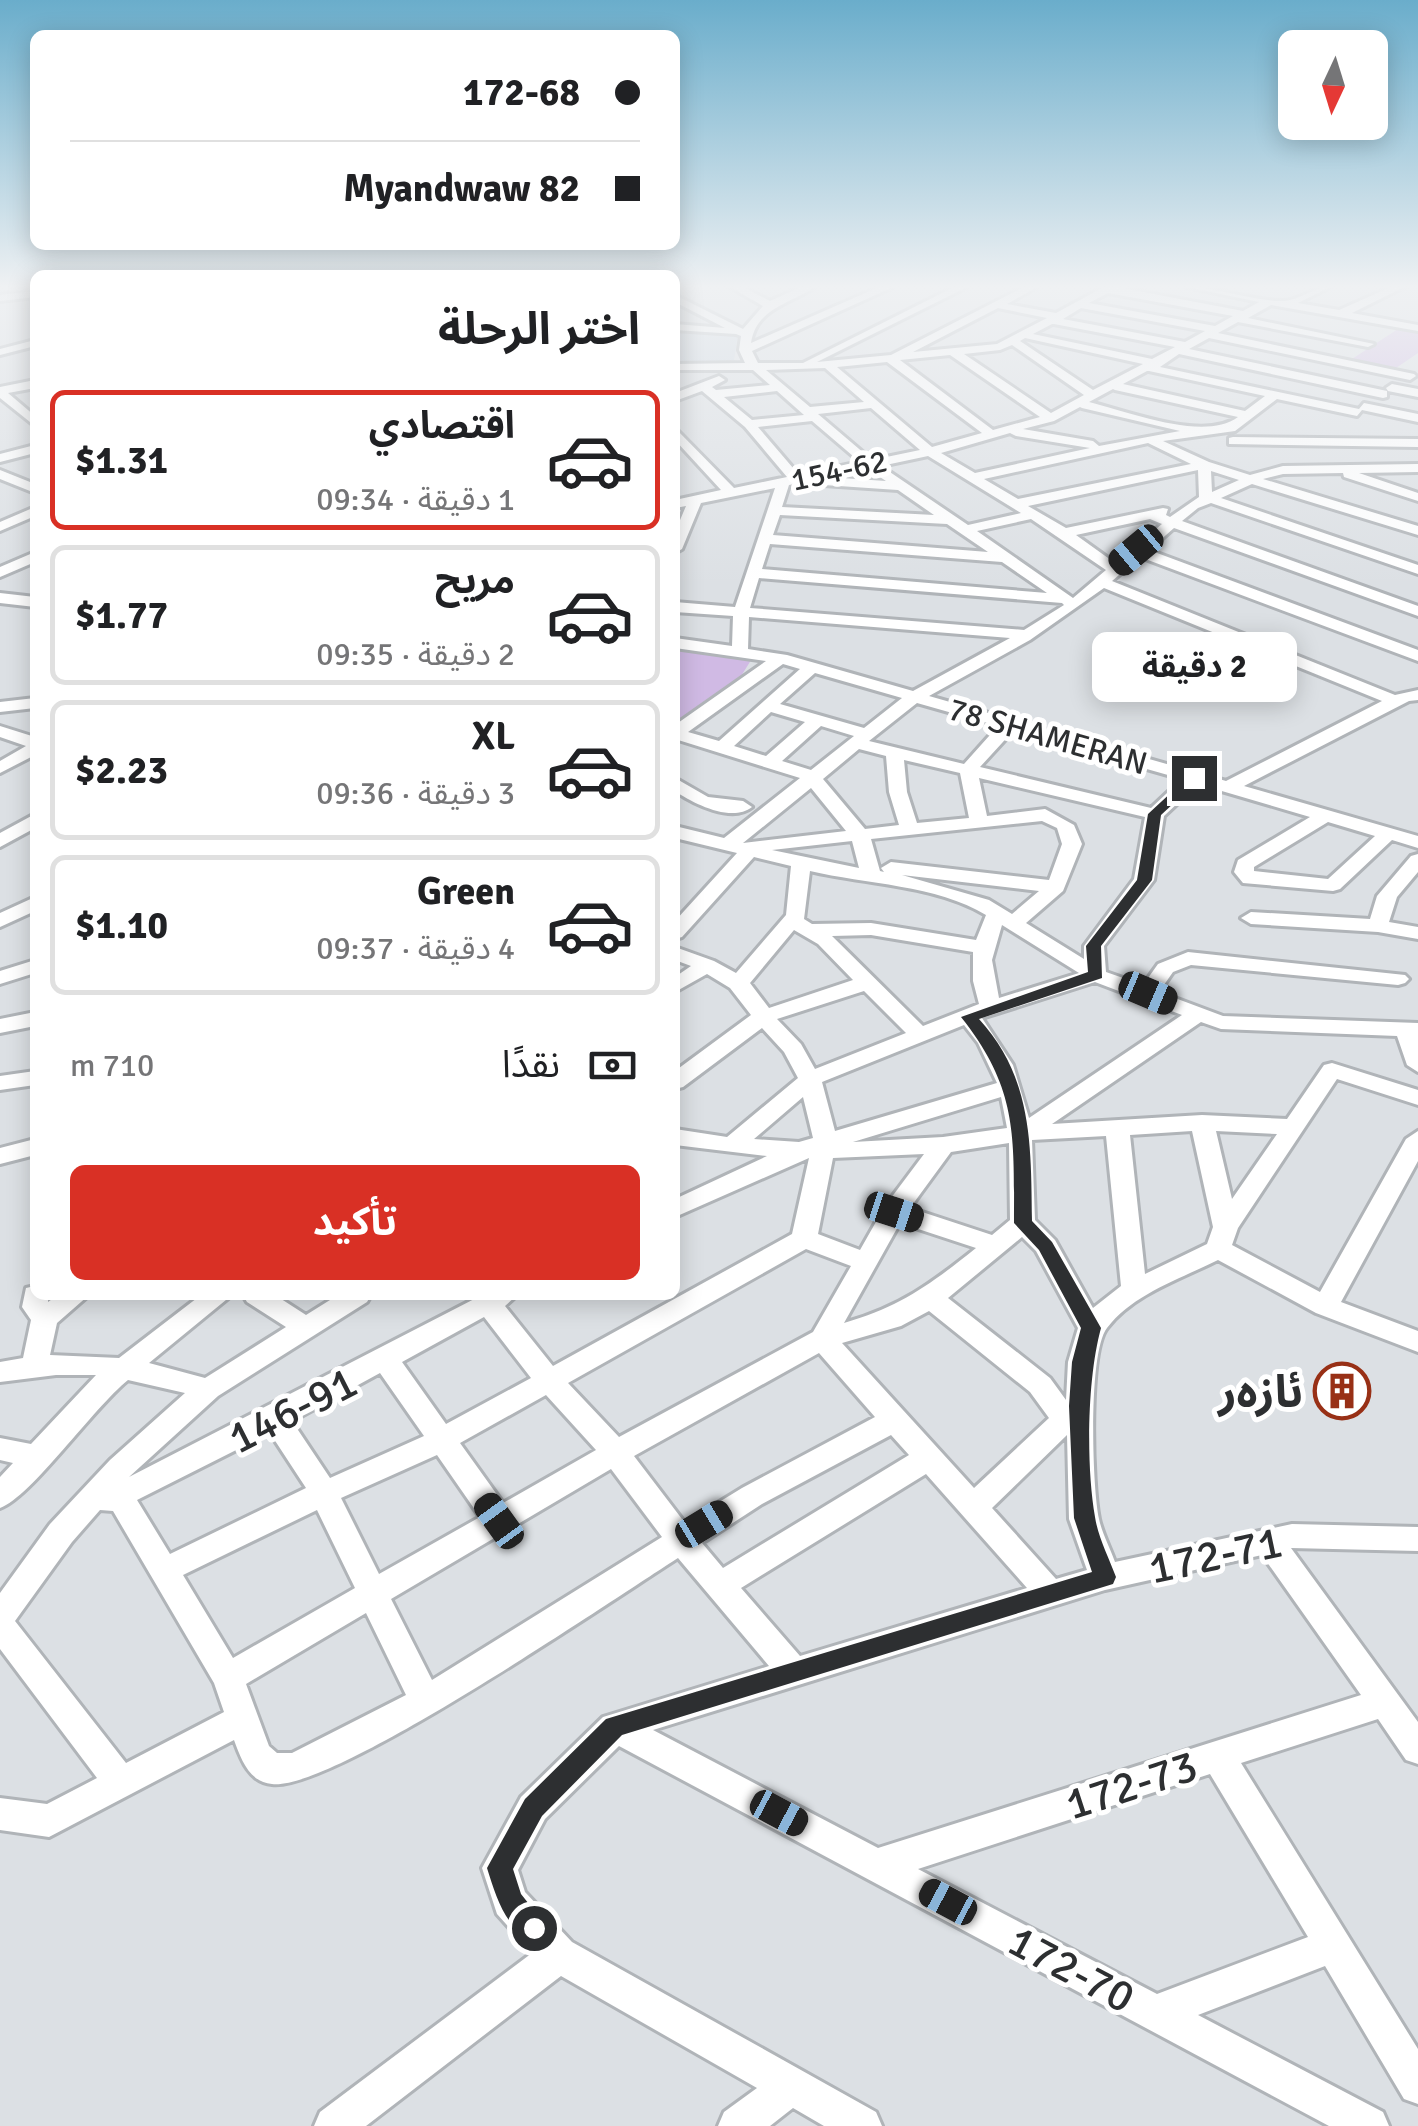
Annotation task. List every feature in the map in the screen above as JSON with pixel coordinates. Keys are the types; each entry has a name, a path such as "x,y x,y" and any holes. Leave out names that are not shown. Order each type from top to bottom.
{"street":[{"path":"0,392 25,386"},
{"path":"710,390 717,386"},
{"path":"854,386 930,452 1114,568"},
{"path":"928,386 993,436"},
{"path":"1003,386 1050,418"},
{"path":"1079,386 1095,397"},
{"name":"154-62","path":"680,503 930,452 1012,431 1082,404 1114,386"},
{"path":"1115,386 1246,415"},
{"path":"1234,386 1418,418"},
{"path":"1365,386 1418,393"},
{"path":"680,925 739,848 811,776 914,697 1027,634 1100,582 1169,521 1204,500 1249,462 1315,441 1395,386"},
{"path":"680,393 781,387 868,464 1069,602"},
{"path":"710,390 749,424 790,480"},
{"path":"0,392 30,418"},
{"path":"972,478 1149,439 1230,428 1273,396"},
{"path":"749,424 876,404"},
{"path":"1082,404 1200,432"},
{"path":"1336,427 1418,443"},
{"path":"1012,431 1106,448"},
{"path":"680,437 730,492"},
{"path":"1149,439 1204,465"},
{"path":"1315,441 1418,443"},
{"path":"0,458 30,451"},
{"path":"1249,462 1418,531"},
{"path":"1016,504 1204,465 1249,462 1331,468 1418,468"},
{"path":"1204,465 1204,500"},
{"path":"1331,468 1418,496"},
{"path":"4,479 30,487"},
{"path":"790,480 900,486"},
{"path":"740,651 741,612 764,539 790,480"},
{"path":"680,537 696,500"},
{"path":"1064,533 1204,500 1418,570"},
{"path":"775,511 950,520"},
{"path":"0,527 30,513"},
{"path":"964,530 1033,514"},
{"path":"1149,514 1418,611"},
{"path":"764,539 1005,558"},
{"path":"1136,550 1418,656"},
{"path":"0,573 30,558"},
{"path":"753,573 1069,602"},
{"path":"1100,582 1396,700"},
{"path":"0,598 30,601"},
{"path":"680,607 1027,634"},
{"name":"78 SHAMERAN","path":"680,644 781,658 1418,842"},
{"path":"680,730 781,658"},
{"path":"720,749 812,667"},
{"path":"1226,788 1396,700 1418,694"},
{"path":"0,707 30,704"},
{"path":"768,706 818,720 895,752 1155,814"},
{"path":"769,763 818,720"},
{"path":"968,770 1010,725"},
{"path":"0,732 30,743"},
{"path":"680,736 811,776 860,835 870,872"},
{"path":"7,764 30,748"},
{"path":"895,752 898,792 910,830"},
{"path":"968,770 978,822"},
{"path":"1096,975 1094,946 1144,880 1155,814 1194,778"},
{"path":"680,786 703,802 743,806"},
{"path":"739,848 1045,815 1064,825 1072,844 1056,887 1005,918 982,947 980,976 991,1007"},
{"path":"1324,816 1245,864 1244,872 1250,879 1312,886 1333,884 1387,835"},
{"path":"0,841 30,823"},
{"path":"680,833 801,863 870,872 982,904 1096,975 1221,1022 1412,1030 1418,1065"},
{"path":"1378,926 1387,896 1418,860"},
{"path":"738,983 800,925 801,863"},
{"path":"870,872 910,868 1056,887"},
{"path":"0,921 30,906"},
{"path":"1251,918 1378,926 1418,933"},
{"path":"800,925 871,929 982,947"},
{"path":"800,925 825,940 919,1034"},
{"path":"680,955 738,983 793,1049 810,1078 816,1147 804,1239"},
{"path":"1148,993 1165,968 1188,958 1398,978"},
{"path":"680,983 707,965"},
{"path":"0,978 30,973"},
{"path":"732,1146 810,1078 991,1007 1096,975"},
{"path":"680,1078 763,1017 868,983"},
{"path":"1023,1133 1198,1014"},
{"path":"968,1017 986,1037 1010,1087 1023,1133 1023,1223 1046,1246 1091,1328"},
{"path":"0,1026 30,1020"},
{"path":"1105,1577 1084,1518 1072,1412 1091,1328 1115,1302 1222,1238 1332,1070 1418,1098"},
{"path":"0,1084 30,1079"},
{"path":"680,1207 816,1147 1010,1087"},
{"path":"680,1137 732,1146 943,1145 1117,1125 1202,1122 1292,1127"},
{"path":"1202,1122 1222,1238 1326,1306 1418,1342"},
{"path":"1117,1125 1134,1290"},
{"path":"1326,1306 1418,1139"},
{"path":"822,1339 894,1212 943,1145"},
{"path":"0,1156 30,1149"},
{"path":"894,1212 995,1245"},
{"path":"228,1678 615,1452 822,1339 892,1319 931,1298 1023,1223"},
{"path":"165,1570 324,1492 440,1441 804,1239 864,1262"},
{"path":"931,1298 1072,1412"},
{"path":"0,1496 106,1382 213,1300"},
{"path":"264,1300 305,1327"},
{"path":"122,1783 0,1622 76,1515 120,1468 208,1389 350,1300"},
{"name":"146-91","path":"76,1515 386,1360 494,1300"},
{"path":"497,1300 548,1379 615,1452 680,1539 794,1672"},
{"path":"35,1363 40,1306"},
{"path":"822,1339 1051,1594"},
{"path":"386,1360 499,1521"},
{"path":"2,1377 35,1363 127,1366 208,1389"},
{"path":"974,1506 1072,1412"},
{"path":"274,1417 324,1492 375,1595 390,1637 426,1701"},
{"path":"120,1495 228,1678 256,1755 270,1768 295,1768 426,1701 680,1539 896,1419"},
{"path":"0,1449 40,1456"},
{"path":"720,1585 930,1458"},
{"name":"172-71","path":"615,1727 1105,1577 1292,1536 1418,1539"},
{"path":"1269,1541 1418,1749"},
{"name":"172-73","path":"878,1864 1385,1702"},
{"path":"0,1814 49,1821 243,1719"},
{"path":"615,1727 534,1808 500,1868 510,1902 558,1955 862,2126"},
{"name":"172-70","path":"615,1727 1369,2126"},
{"path":"1218,1756 1418,2084"},
{"path":"1156,2013 1334,1946"},
{"path":"334,2126 558,1955"},
{"path":"738,2126 791,2086"}],"shaded area":[{"path":"680,648 753,657 738,681 680,719"}],"place":[{"name":"ئازەر","path":"1342,1391"}],"route":[{"path":"534,1928 510,1902 500,1868 534,1808 615,1727 1105,1577 1084,1518 1080,1406 1082,1362 1091,1328 1046,1246 1023,1223 1023,1133 1016,1098 986,1037 968,1017 1096,975 1094,946 1144,880 1155,814 1194,778"}]}
